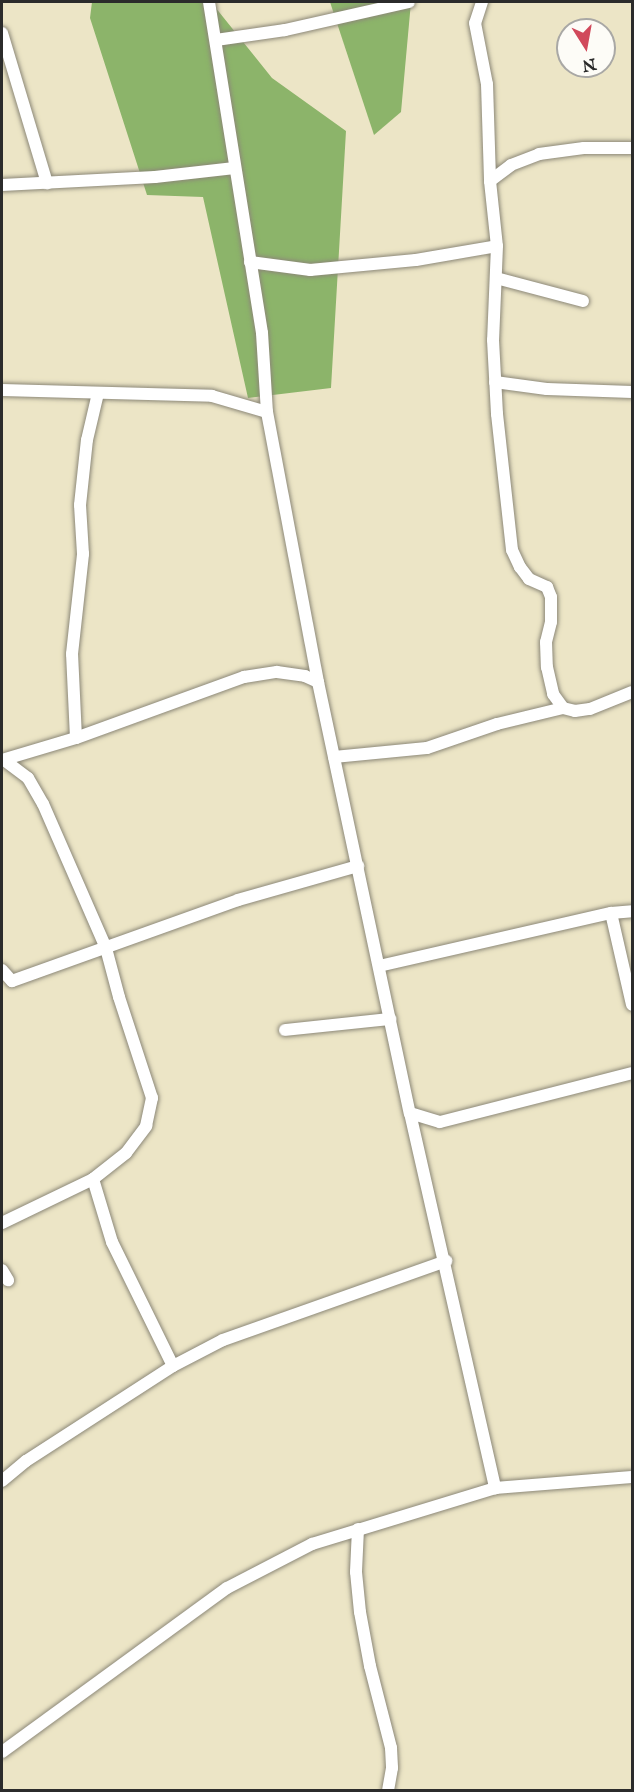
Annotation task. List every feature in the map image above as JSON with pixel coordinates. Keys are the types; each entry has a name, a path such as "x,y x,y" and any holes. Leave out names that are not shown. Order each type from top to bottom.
{"street":[{"path":"208,2 216,40 261,333 267,412 318,682 410,1113 446,1261 495,1488"},
{"path":"216,40 285,30 409,2"},
{"path":"482,2 475,23 487,84 490,181 497,246 493,340 495,382 512,550 519,567 529,579 547,587 552,597 551,622 546,642 547,667 553,694 563,708"},
{"path":"2,33 47,183"},
{"path":"490,181 511,165 538,154 584,148 633,148"},
{"path":"2,185 155,177 234,168"},
{"path":"250,262 310,270 416,260 497,246"},
{"path":"496,278 583,301"},
{"path":"495,382 546,389 633,392"},
{"path":"2,390 212,396 267,412"},
{"path":"76,738 72,654 83,554 80,505 87,440 98,393"},
{"path":"3,760 76,738 244,678 277,672 305,676 318,682"},
{"path":"334,757 427,748 497,724 563,708 575,711 590,709 633,692"},
{"path":"2,1223 93,1179 126,1153 146,1126 152,1098 119,998 106,948 35,787 21,771 3,760"},
{"path":"2,970 7,984 238,900 358,866"},
{"path":"379,966 611,913 633,911"},
{"path":"611,913 633,1005"},
{"path":"285,1030 390,1019"},
{"path":"410,1113 440,1122 633,1073"},
{"path":"93,1179 112,1242 173,1366"},
{"path":"2,1481 26,1461 173,1366 223,1340 446,1261"},
{"path":"2,1752 227,1588 312,1544 358,1529 394,1521 464,1496 495,1488 633,1477"},
{"path":"358,1529 356,1572 360,1612 370,1666 390,1748 392,1768 388,1791"}],"green space":[{"path":"92,2 211,2 272,78 346,131 331,388 248,398 203,197 147,195 90,18"},
{"path":"330,2 411,2 401,112 374,135"}]}
